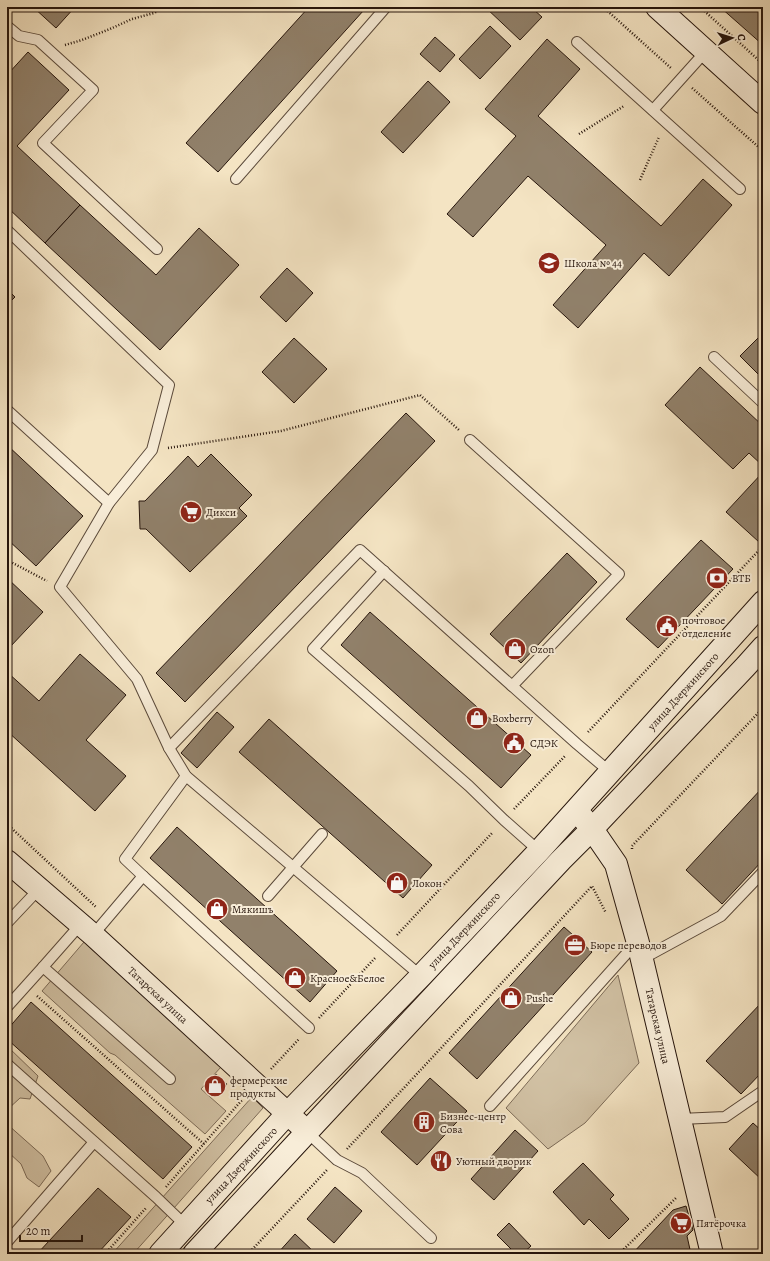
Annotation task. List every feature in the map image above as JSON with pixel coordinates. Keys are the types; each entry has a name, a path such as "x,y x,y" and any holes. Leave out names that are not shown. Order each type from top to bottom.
{"main road":[{"path":"657,7 763,103"},
{"name":"улица Дзержинского","path":"160,1254 287,1114 421,976 539,851 763,602"},
{"path":"194,1254 551,871 763,647"},
{"name":"Татарская улица","path":"576,810 592,829 616,864 640,951 712,1254"},
{"name":"Татарская улица","path":"7,861 87,930 307,1132"}],"lane":[{"path":"236,179 386,7"},
{"path":"7,26 19,36 38,40 93,90 43,143 157,249"},
{"path":"577,42 740,189"},
{"path":"653,110 706,51"},
{"path":"7,230 169,385 152,450 109,503 60,587 137,678 169,748 186,776 421,976"},
{"path":"714,357 763,403"},
{"path":"7,410 109,503"},
{"path":"470,440 620,574 512,686"},
{"path":"169,748 360,550 610,772"},
{"path":"384,571 313,649 469,786 539,851"},
{"path":"186,776 125,859 309,1028"},
{"path":"268,896 322,834"},
{"path":"490,1106 626,953 640,951 721,916 763,872"},
{"path":"7,1007 43,967 87,930 109,918 142,876"},
{"path":"7,923 39,889"},
{"path":"43,967 170,1079"},
{"path":"7,1064 185,1225"},
{"path":"680,1119 725,1117 763,1091"},
{"path":"307,1132 337,1160 362,1173 431,1238"},
{"path":"7,1242 94,1142"}],"path":[{"path":"46,47 59,46 82,40 132,19 154,13 165,7"},
{"path":"700,7 763,64"},
{"path":"579,134 638,97"},
{"path":"640,180 665,121"},
{"path":"152,450 281,431 420,395 470,440"},
{"path":"504,820 763,546"},
{"path":"7,560 60,587"},
{"path":"632,846 763,708"},
{"path":"7,824 109,918"},
{"path":"248,1254 592,886"},
{"path":"26,986 204,1144"},
{"path":"105,1254 255,1085 271,1069"},
{"path":"628,1254 624,1249 681,1193"}],"shaded area":[{"path":"84,942 221,1067 201,1089 226,1111 205,1134 115,1055 110,1053 42,991"},
{"path":"618,975 639,1063 585,1123 548,1149 506,1108"},
{"path":"7,1046 38,1076 30,1099 20,1098 7,1110"},
{"path":"252,1097 263,1108 133,1254 112,1254"},
{"path":"7,1124 43,1156 51,1171 39,1187 27,1178 21,1164 7,1151"}],"building":[{"path":"33,7 75,7 56,28"},
{"path":"309,7 362,7 364,10 218,172 186,143"},
{"path":"485,7 534,7 533,9 542,17 520,40"},
{"path":"720,7 763,7 763,45"},
{"path":"490,26 511,46 480,79 459,59"},
{"path":"435,37 455,55 440,72 420,54"},
{"path":"547,39 580,69 538,116 661,226 703,179 732,205 669,276 644,253 578,328 553,305 606,245 528,176 473,237 447,214 516,136 485,109"},
{"path":"28,52 69,90 17,146 80,205 45,243 7,207 7,75"},
{"path":"428,81 450,102 403,153 381,132"},
{"path":"80,205 156,275 199,228 239,265 160,350 45,243"},
{"path":"287,268 313,293 286,322 260,297"},
{"path":"7,289 15,297 7,305"},
{"path":"763,333 763,379 740,356"},
{"path":"294,338 327,369 294,403 262,372"},
{"path":"700,367 763,426 763,466 749,453 733,469 665,405"},
{"path":"406,413 435,441 185,702 156,673"},
{"path":"7,445 83,516 36,566 7,539"},
{"name":"Дикси","path":"211,454 252,495 239,508 247,516 190,572 146,529 140,529 139,501 145,501 188,456 198,467"},
{"path":"763,472 763,538 759,542 726,512"},
{"path":"701,540 733,569 658,648 626,619"},
{"path":"567,553 597,582 521,663 490,634"},
{"path":"7,578 43,612 10,647 7,644"},
{"path":"370,612 531,755 501,788 341,645"},
{"path":"80,654 126,695 86,740 126,776 95,811 7,731 7,672 39,701"},
{"path":"217,712 234,727 197,768 181,753"},
{"path":"269,719 432,865 403,898 239,752"},
{"path":"763,787 763,860 722,904 686,870"},
{"path":"177,827 337,971 310,1002 150,858"},
{"path":"564,927 592,952 477,1079 449,1053"},
{"path":"763,1001 763,1071 741,1094 706,1061"},
{"path":"31,1002 192,1147 163,1179 7,1039 7,1030"},
{"name":"фермерские продукты","path":"216,1074 227,1084 215,1097 204,1087"},
{"name":"Бизнес-центр Сова","path":"430,1078 467,1111 417,1165 381,1132"},
{"path":"753,1123 763,1132 763,1181 729,1149"},
{"path":"515,1130 538,1151 494,1200 471,1179"},
{"path":"583,1163 614,1195 610,1199 629,1219 609,1239 589,1219 584,1225 553,1192"},
{"path":"335,1187 362,1211 334,1243 307,1219"},
{"path":"98,1188 131,1217 97,1254 37,1254"},
{"path":"686,1206 693,1230 687,1236 691,1254 632,1254 673,1210"},
{"path":"509,1223 531,1246 522,1254 516,1254 497,1235"},
{"path":"295,1234 316,1254 277,1254"}],"place":[{"name":"Школа № 44","path":"549,263"},
{"name":"Дикси","path":"191,512"},
{"name":"ВТБ","path":"717,578"},
{"name":"почтовое отделение","path":"667,626"},
{"name":"Ozon","path":"515,649"},
{"name":"Boxberry","path":"477,718"},
{"name":"СДЭК","path":"514,743"},
{"name":"Локон","path":"397,883"},
{"name":"Мякишъ","path":"217,909"},
{"name":"Бюре переводов","path":"575,945"},
{"name":"Красное&Белое","path":"295,978"},
{"name":"Pushe","path":"511,998"},
{"name":"фермерские продукты","path":"215,1086"},
{"name":"Бизнес-центр Сова","path":"424,1122"},
{"name":"Уютный дворик","path":"441,1161"},
{"name":"Пятёрочка","path":"681,1223"}]}
